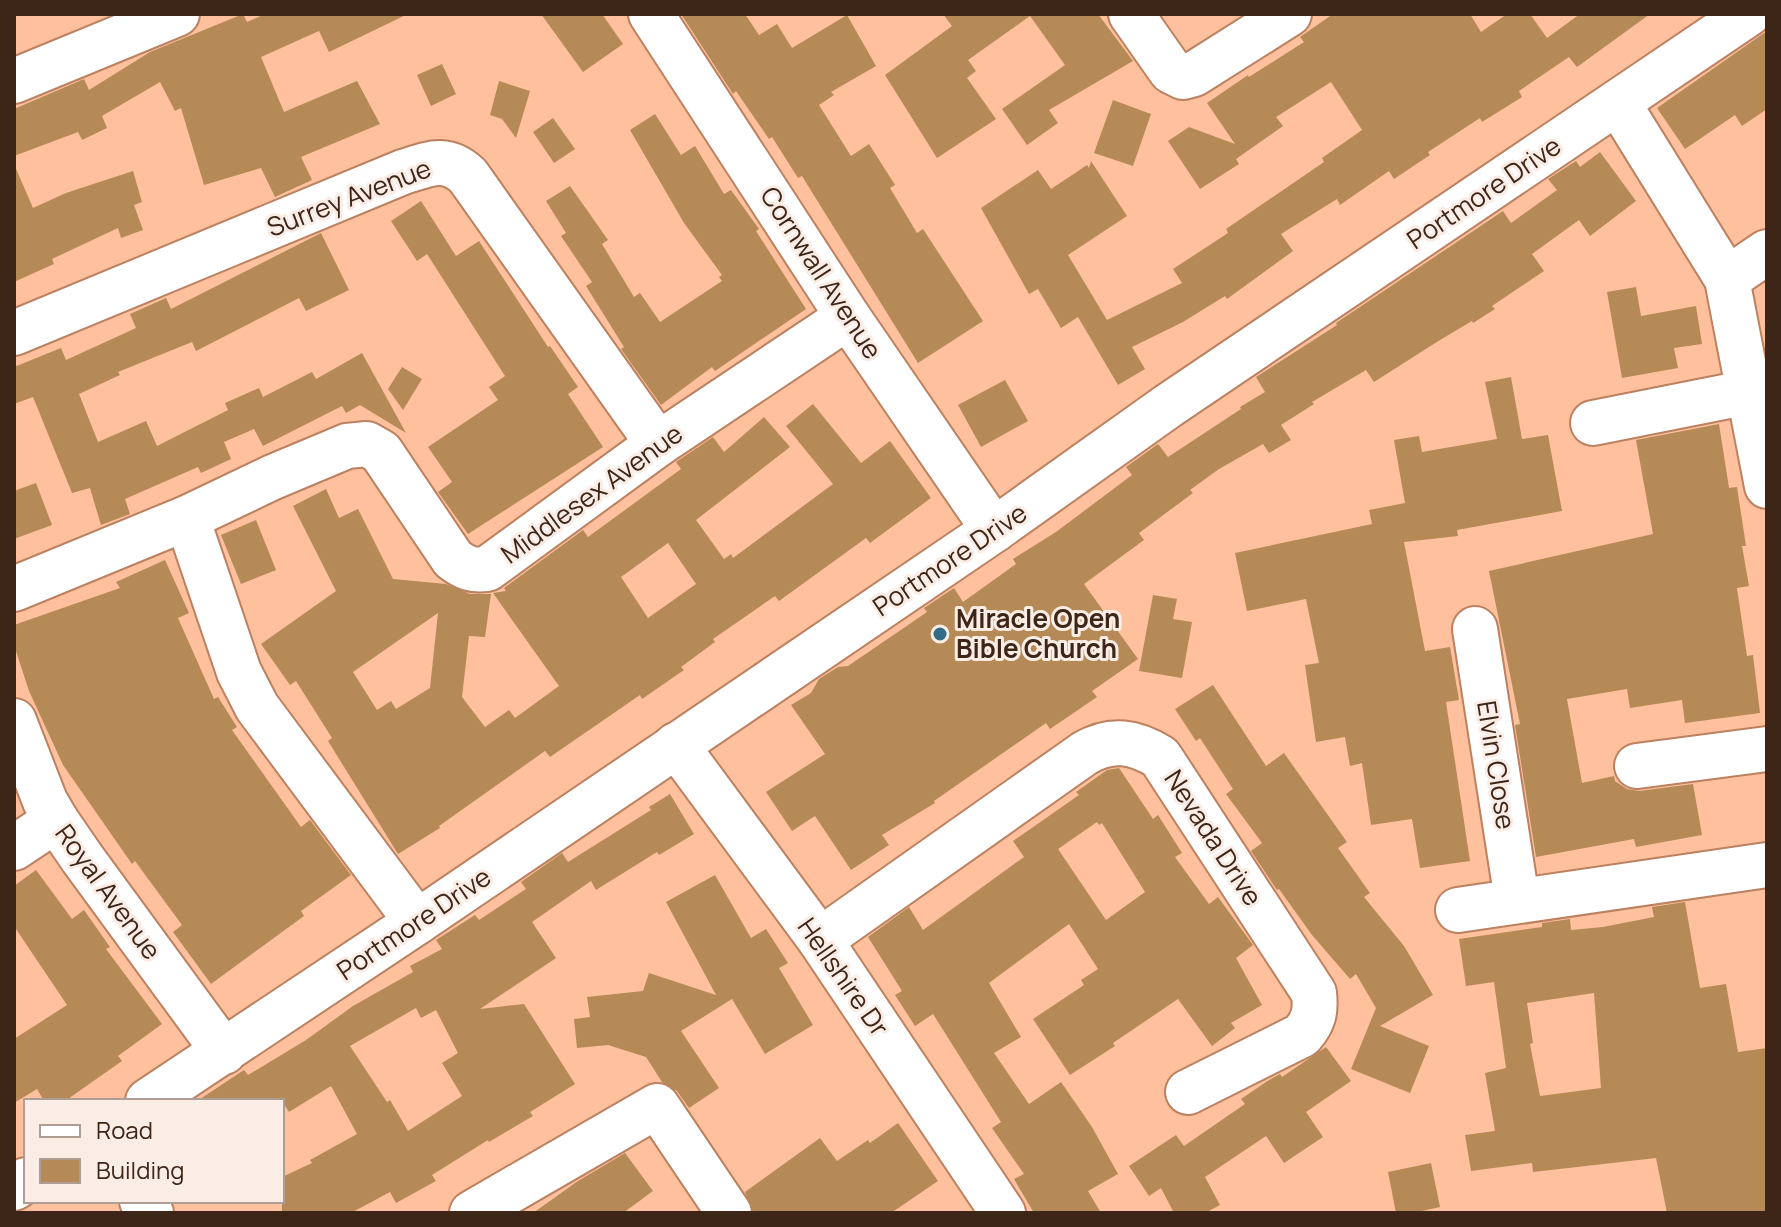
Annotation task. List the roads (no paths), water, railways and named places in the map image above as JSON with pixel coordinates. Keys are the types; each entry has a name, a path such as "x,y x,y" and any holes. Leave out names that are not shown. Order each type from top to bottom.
{"street":[{"path":"14,81 177,14"},
{"name":"Cornwall Avenue","path":"651,14 848,317 994,530"},
{"path":"1131,14 1171,71 1183,77 1194,74 1289,14"},
{"name":"Portmore Drive","path":"151,1099 417,922 994,530 1168,406 1618,103 1704,26 1748,14"},
{"path":"1618,103 1727,279 1767,486"},
{"name":"Surrey Avenue","path":"14,333 403,172 444,162 458,166 468,176 658,444"},
{"path":"1727,279 1767,252"},
{"name":"Middlesex Avenue","path":"14,589 187,518 312,460 347,446 367,444 381,452 453,559 474,571 487,569 658,444 848,317"},
{"path":"1593,423 1749,392"},
{"path":"187,518 239,672 257,707 417,922"},
{"name":"Elvin Close","path":"1475,629 1517,900"},
{"name":"Royal Avenue","path":"14,721 45,801 56,820 224,1052"},
{"name":"Nevada Drive","path":"820,940 1085,753 1101,744 1122,742 1142,746 1160,757 1314,993 1316,1009 1311,1024 1302,1035 1188,1092"},
{"name":"Hellshire Dr","path":"676,745 820,940 985,1206"},
{"path":"1637,766 1767,749"},
{"path":"14,848 56,820"},
{"path":"1458,910 1767,865"},
{"path":"472,1213 657,1106 729,1213"}],"place":[{"name":"Miracle Open Bible Church","path":"940,634"}]}
